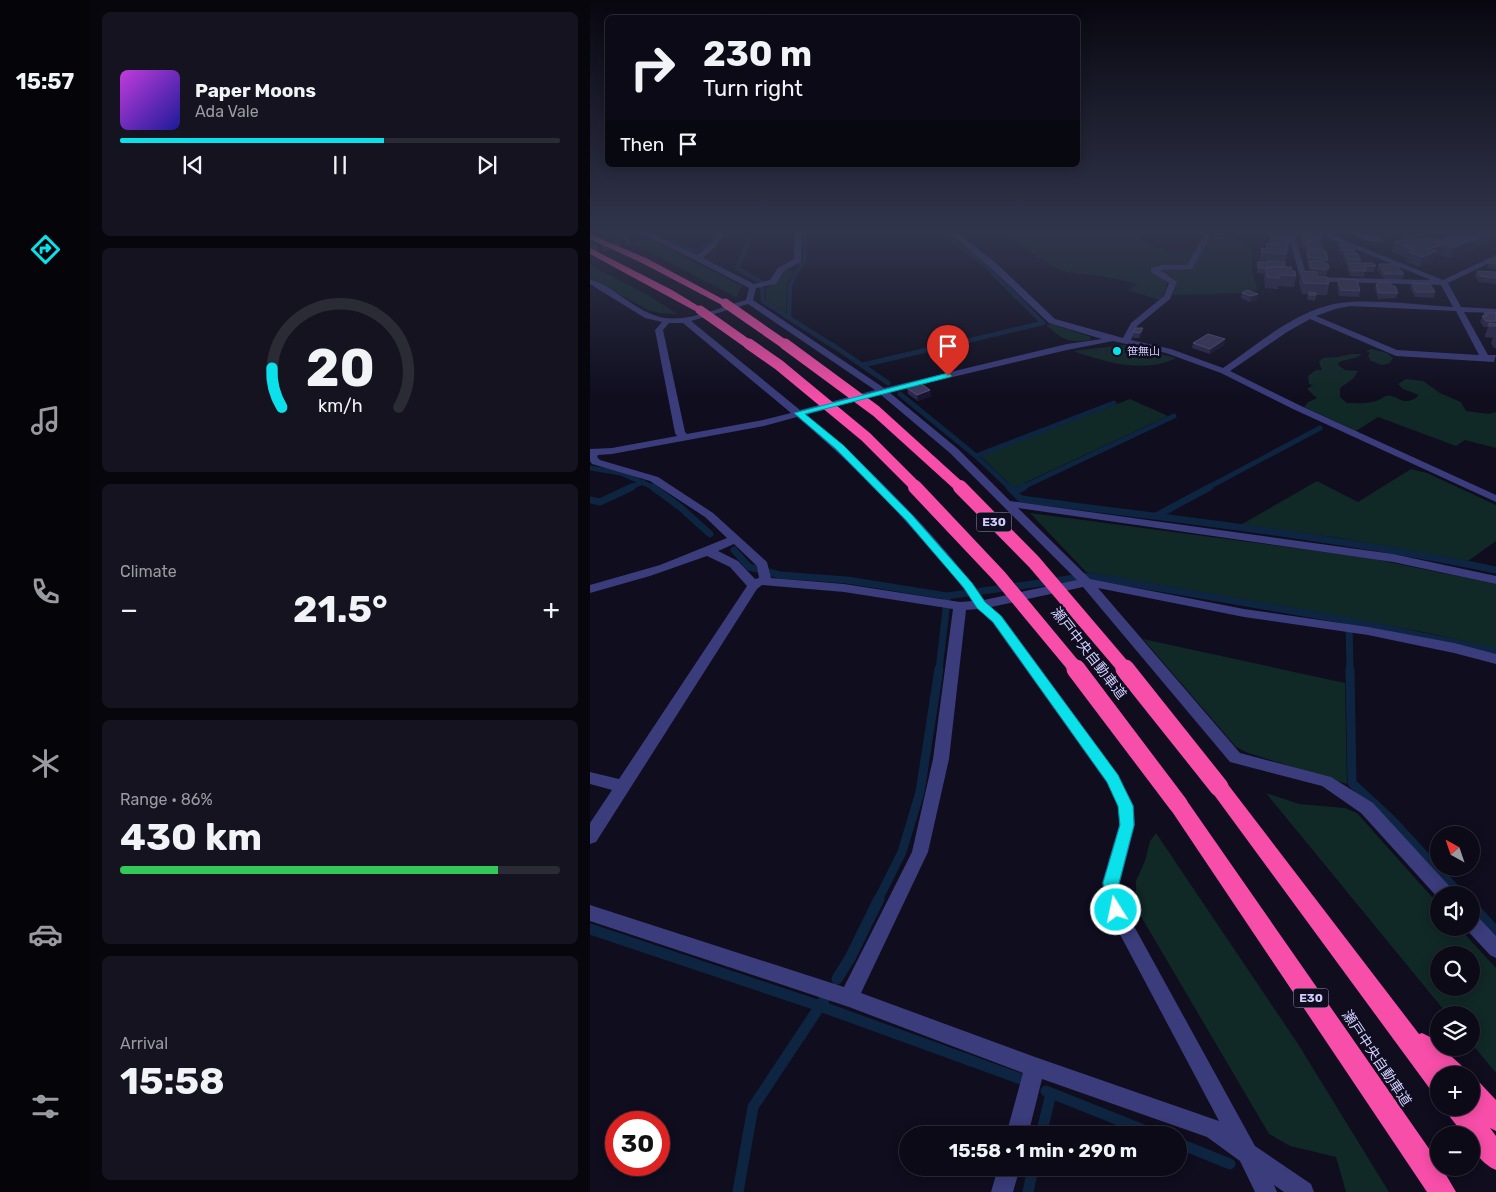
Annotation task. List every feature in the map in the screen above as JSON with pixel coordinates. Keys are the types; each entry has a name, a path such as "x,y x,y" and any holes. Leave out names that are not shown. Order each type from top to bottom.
{"highway":[{"name":"瀬戸中央自動車道","path":"661,288 700,310 779,365 866,437 999,576 1073,664 1178,804 1443,1192"},
{"name":"瀬戸中央自動車道","path":"696,288 725,303 804,357 895,427 1034,562 1103,642 1219,787 1430,1068"},
{"path":"1391,1015 1444,1066"},
{"path":"1480,1101 1496,1118"},
{"path":"1465,1116 1496,1157"}],"street":[{"path":"600,288 648,316 667,321 686,320 749,301 758,288"},
{"path":"1017,288 1052,321 1168,352 1224,371 1296,408 1496,499"},
{"path":"762,577 735,539 709,515 654,479 596,462 592,457 592,452 764,423 882,391 1067,347 1122,340 1134,325 1170,294 1172,288"},
{"path":"1446,288 1486,358 1496,362"},
{"path":"749,301 882,391 954,450 1083,579 1235,758 1326,781 1367,808 1438,886"},
{"path":"1224,371 1309,316 1329,307 1350,304 1496,311"},
{"path":"1309,316 1396,353 1496,358"},
{"path":"686,320 839,447 909,517 997,619 1113,779 1126,806 1127,825 1111,883 1116,910 1248,1154 1266,1192"},
{"path":"667,321 659,330 680,433 684,437"},
{"path":"1010,504 1374,556 1496,580"},
{"path":"590,589 646,574 708,552 735,539"},
{"path":"708,552 720,555 745,572 762,577 844,588 951,606 975,595 1083,579 1244,613 1350,629 1454,648 1496,659"},
{"path":"590,837 762,577"},
{"path":"849,998 920,852 941,760 951,606"},
{"path":"590,778 623,786"},
{"path":"590,913 849,998 1035,1067 1213,1129 1303,1192"},
{"path":"1480,932 1496,949"},
{"path":"1019,1126 1035,1067"},
{"path":"1002,1192 1006,1176"}],"green space":[{"path":"607,288 634,288 678,314 648,310"},
{"path":"718,288 741,288 736,297"},
{"path":"766,288 787,288 786,313 766,300"},
{"path":"1131,288 1166,288 1160,300 1127,290"},
{"path":"1175,288 1257,288 1258,290 1242,293 1173,295"},
{"path":"1052,324 1091,337 1090,340 1071,341 1066,339 1046,325"},
{"path":"1125,345 1176,358 1164,363 1138,366 1098,359 1073,351"},
{"path":"1371,349 1387,353 1393,358 1390,363 1382,365 1371,361 1368,356 1370,353 1366,351"},
{"path":"1362,354 1339,362 1338,365 1345,370 1358,371 1353,379 1340,388 1340,397 1347,403 1373,402 1390,395 1408,401 1419,395 1403,389 1398,384 1406,379 1423,381 1440,393 1461,402 1466,411 1489,414 1496,412 1496,448 1465,440 1456,446 1378,417 1356,431 1304,407 1308,402 1317,398 1307,389 1313,385 1309,384 1308,376 1316,370 1322,370 1319,362 1323,358"},
{"path":"1130,399 1168,416 1014,488 980,456"},
{"path":"1411,469 1427,473 1496,505 1496,541 1468,561 1334,537 1237,527 1317,481 1358,502"},
{"path":"1030,513 1369,558 1496,584 1496,649 1428,633 1086,572"},
{"path":"1143,639 1345,683 1347,784 1248,753 1236,747"},
{"path":"1266,793 1299,804 1345,808 1357,813 1430,895 1430,936 1466,936 1476,946 1430,946 1430,993"},
{"path":"1156,833 1298,1044 1389,1192 1346,1192 1336,1157 1290,1146 1269,1134 1136,908 1136,881 1145,861 1150,841"},
{"path":"1480,951 1496,968 1496,1073 1480,1054 1480,1006 1441,1006 1432,996 1480,996"}],"building":[{"path":"1340,288 1359,288 1360,291 1341,290"},
{"path":"1377,288 1396,288 1398,293 1379,293"},
{"path":"1414,288 1432,288 1435,292 1416,292"},
{"path":"1247,290 1258,294 1251,296 1242,293"},
{"path":"1309,292 1316,293 1316,295 1309,295"},
{"path":"1484,313 1496,313 1496,321 1486,321 1482,316 1487,316"},
{"path":"1489,323 1496,324 1496,326 1489,326"},
{"path":"1136,328 1143,328 1140,333 1133,332"},
{"path":"1208,334 1225,339 1210,349 1193,343"},
{"path":"920,383 930,390 917,395 907,388"}],"waterway":[{"path":"762,288 763,301 833,346"},
{"path":"789,316 790,288"},
{"path":"946,346 1043,323 1008,288"},
{"path":"831,344 888,383"},
{"path":"863,365 952,344"},
{"path":"900,394 976,456"},
{"path":"976,456 1114,403"},
{"path":"1021,488 1174,416"},
{"path":"1207,488 1320,428"},
{"path":"976,456 1010,488"},
{"path":"590,468 621,473 642,482"},
{"path":"629,488 642,482"},
{"path":"642,482 653,487"},
{"path":"590,500 600,502 632,487"},
{"path":"653,487 680,507 710,534"},
{"path":"1014,492 1024,487"},
{"path":"1156,516 1210,487"},
{"path":"1010,488 1014,492"},
{"path":"1014,492 1021,499 1319,539 1437,558 1496,570"},
{"path":"734,550 749,567 780,575 847,580 947,596 1090,576 1339,619 1496,651"},
{"path":"939,670 947,601"},
{"path":"1349,623 1350,670"},
{"path":"878,900 902,852 920,792 939,669"},
{"path":"1350,669 1352,783 1391,819 1453,886"},
{"path":"837,979 850,958 879,899"},
{"path":"1480,915 1496,932"},
{"path":"590,929 820,1006"},
{"path":"820,1006 824,1000"},
{"path":"738,1192 753,1107 820,1006"},
{"path":"820,1006 1021,1079"},
{"path":"1046,1091 1051,1093"},
{"path":"1043,1126 1051,1093"},
{"path":"1051,1093 1134,1126"},
{"path":"1187,1147 1230,1164"},
{"path":"1028,1192 1031,1176"}],"place":[{"name":"笹無山","path":"1117,351"}],"route":[{"path":"948,376 798,413 839,447 909,517 968,585 981,605 997,619 1113,779 1126,806 1127,825 1111,883 1116,910"}]}
